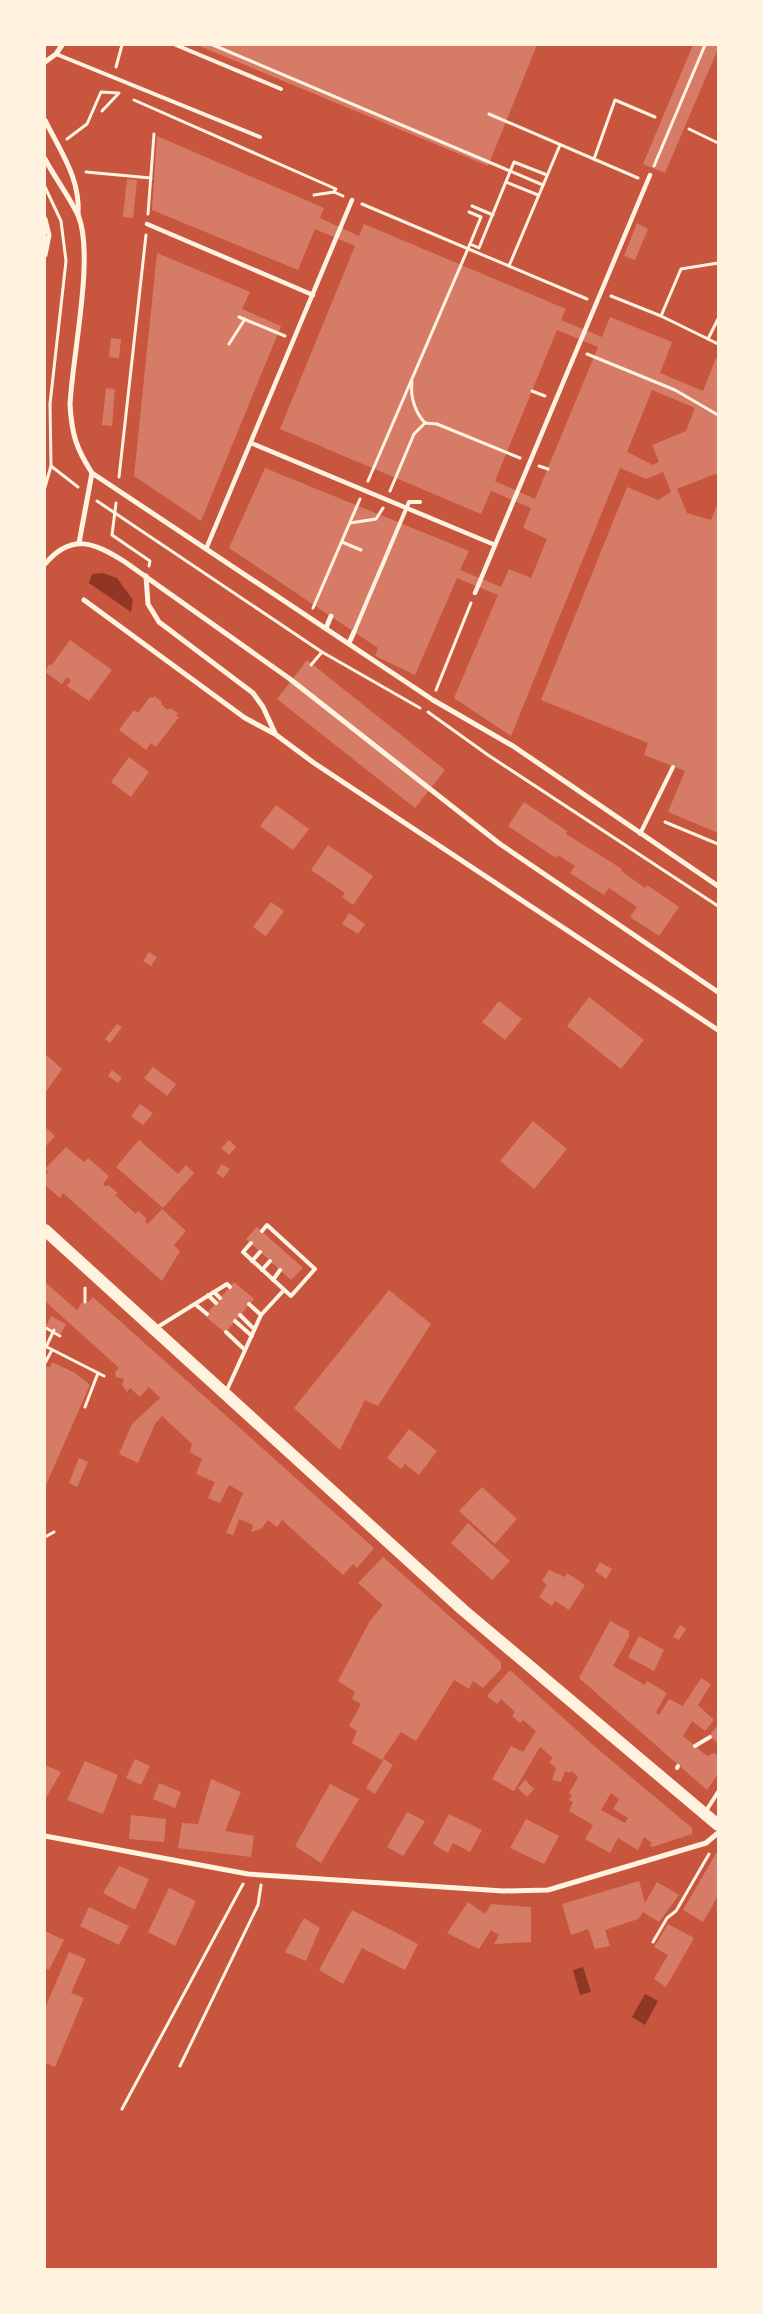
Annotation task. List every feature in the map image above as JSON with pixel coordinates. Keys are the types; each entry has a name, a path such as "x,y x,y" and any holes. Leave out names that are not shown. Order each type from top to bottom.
{"main road":[{"path":"45,1230 463,1610 718,1825"}],"street":[{"path":"45,62 56,54 62,45"},
{"path":"45,120 74,178 79,202 78,215 83,243 84,270 70,405 71,423 77,450 92,473 433,700 513,746 718,886"},
{"path":"45,159 78,215"},
{"path":"475,593 650,175"},
{"path":"206,549 352,200"},
{"path":"45,219 49,231 45,255"},
{"path":"147,224 313,294"},
{"path":"250,443 495,545"},
{"path":"79,543 92,473"},
{"path":"45,564 59,550 79,543 98,546 146,576 290,679 500,844 718,992"},
{"path":"146,576 148,604 159,622 253,693 263,707 275,734"},
{"path":"84,600 245,718 275,734 322,769 718,1030"},
{"path":"326,628 331,616"},
{"path":"349,643 354,632"},
{"path":"45,1836 248,1874 503,1892 548,1890 702,1844 718,1833"}],"lane":[{"path":"176,45 281,89"},
{"path":"56,54 260,137"},
{"path":"354,632 409,502 420,502"},
{"path":"640,834 673,767"},
{"path":"251,1244 243,1252 291,1296 315,1269 267,1226 262,1231"},
{"path":"272,1240 277,1234"},
{"path":"281,1249 286,1243"},
{"path":"252,1261 260,1252"},
{"path":"292,1258 297,1253"},
{"path":"262,1270 270,1260"},
{"path":"273,1280 280,1270"},
{"path":"154,1329 227,1284 230,1287"},
{"path":"225,1394 261,1315 284,1290"},
{"path":"214,1292 220,1298"},
{"path":"208,1295 216,1303"},
{"path":"195,1304 207,1314"},
{"path":"250,1304 261,1315"},
{"path":"240,1315 254,1329"},
{"path":"235,1321 252,1336"},
{"path":"226,1332 245,1350"},
{"path":"696,1746 710,1737"},
{"path":"705,1814 718,1792"}],"path":[{"path":"122,45 115,66 123,81"},
{"path":"213,45 543,185"},
{"path":"650,175 705,45"},
{"path":"70,137 87,124 101,92 118,93 336,189 334,192"},
{"path":"102,111 118,93"},
{"path":"594,159 615,100 655,117"},
{"path":"489,114 648,182"},
{"path":"688,130 718,143"},
{"path":"119,474 147,224 154,134"},
{"path":"507,265 560,145"},
{"path":"470,244 479,248 514,162 547,175"},
{"path":"86,172 151,178"},
{"path":"506,182 538,196"},
{"path":"45,187 61,221 66,251 50,404 51,466 45,487"},
{"path":"314,195 334,192 597,303"},
{"path":"472,206 493,215"},
{"path":"366,487 470,244 480,217 469,212"},
{"path":"661,316 681,269 718,263"},
{"path":"601,292 661,316 718,344"},
{"path":"239,316 278,333"},
{"path":"229,344 246,319"},
{"path":"708,339 718,319"},
{"path":"577,350 675,390 718,415"},
{"path":"412,379 411,393 415,407 425,423"},
{"path":"389,492 414,434 425,423 437,424 523,459"},
{"path":"531,462 548,469"},
{"path":"51,466 69,480"},
{"path":"309,617 362,496"},
{"path":"350,523 376,519 386,500"},
{"path":"98,502 322,652 425,710 488,756 718,906"},
{"path":"116,503 112,535 150,561 146,576"},
{"path":"342,542 361,550"},
{"path":"438,684 475,593"},
{"path":"311,665 322,652"},
{"path":"665,822 718,844"},
{"path":"85,1288 85,1302"},
{"path":"46,1328 60,1336"},
{"path":"53,1331 45,1346 104,1376"},
{"path":"45,1363 52,1350"},
{"path":"85,1407 98,1374"},
{"path":"45,1537 54,1532"},
{"path":"653,1942 667,1918 676,1911 710,1853 702,1844"},
{"path":"122,2109 248,1874"},
{"path":"180,2066 258,1904 262,1888 259,1875"}],"shaded area":[{"path":"103,573 117,578 133,600 131,612 89,583 92,574"},
{"path":"583,1967 591,1992 580,1995 573,1970"},
{"path":"645,1994 658,2001 645,2025 632,2017"}],"building":[{"path":"197,45 537,45 488,166"},
{"path":"693,45 718,45 718,49 665,173 643,164"},
{"path":"157,136 324,208 320,218 359,236 364,224 566,309 561,320 602,337 610,317 672,342 660,373 703,391 716,358 718,359 718,475 715,474 677,489 687,513 711,520 718,503 718,833 668,812 685,771 644,755 648,743 541,700 627,487 658,500 671,492 663,472 646,479 620,468 511,736 454,698 498,595 457,578 415,675 375,656 378,648 229,548 265,468 469,551 460,570 501,587 509,569 531,578 547,539 523,528 531,508 491,491 481,514 280,429 355,246 315,229 298,270 152,210","holes":["557,330 598,347 535,499 495,481","652,390 695,408 686,431 652,445 659,462 653,465 627,452"]},
{"path":"127,179 137,180 133,218 123,217"},
{"path":"637,223 648,229 635,260 624,256"},
{"path":"157,253 250,292 242,309 281,326 201,521 134,476"},
{"path":"111,338 121,339 119,358 109,357"},
{"path":"106,388 115,389 112,426 102,425"},
{"path":"70,640 112,670 89,701 67,686 71,680 67,677 62,684 45,672 49,664 51,666"},
{"path":"307,660 445,770 415,808 277,699"},
{"path":"154,696 168,710 170,708 178,713 176,716 179,717 156,747 151,743 146,750 119,730 134,710 138,713 150,697 153,698"},
{"path":"129,757 149,772 131,797 111,782"},
{"path":"524,802 567,831 566,834 622,869 621,871 645,888 647,885 679,907 659,936 630,917 637,907 609,888 604,895 570,873 575,866 558,855 556,858 508,826"},
{"path":"276,805 309,829 293,850 260,826"},
{"path":"328,845 373,876 353,905 342,897 345,893 311,870"},
{"path":"271,902 284,911 266,936 253,927"},
{"path":"349,913 365,924 358,934 342,924"},
{"path":"149,952 157,957 151,966 143,961"},
{"path":"589,997 644,1040 621,1069 567,1026"},
{"path":"499,1001 522,1019 505,1040 482,1022"},
{"path":"117,1024 122,1027 110,1043 105,1039"},
{"path":"45,1054 62,1069 45,1093"},
{"path":"153,1067 176,1084 167,1096 144,1078"},
{"path":"112,1070 122,1078 118,1083 108,1076"},
{"path":"140,1104 153,1113 143,1125 131,1116"},
{"path":"533,1121 567,1149 534,1189 500,1161"},
{"path":"45,1127 55,1136 45,1147"},
{"path":"139,1140 178,1174 186,1165 194,1173 163,1208 116,1167"},
{"path":"229,1140 236,1147 229,1155 221,1148"},
{"path":"66,1147 84,1162 88,1158 109,1176 103,1184 106,1187 108,1185 118,1193 115,1195 136,1214 138,1211 147,1219 145,1221 148,1224 162,1209 186,1231 174,1245 180,1251 162,1281 63,1193 60,1198 45,1185 45,1176 48,1172 45,1169"},
{"path":"222,1164 230,1169 223,1178 216,1173"},
{"path":"257,1227 303,1268 291,1280 246,1239"},
{"path":"45,1282 77,1310 82,1303 88,1302 93,1297 374,1548 357,1568 353,1564 343,1575 282,1520 277,1527 268,1520 261,1529 251,1532 253,1525 239,1519 233,1535 226,1533 243,1493 229,1485 220,1503 208,1498 215,1482 196,1474 202,1459 190,1452 192,1444 162,1416 155,1424 138,1463 119,1454 132,1424 160,1398 149,1387 140,1397 130,1388 127,1392 122,1385 124,1379 116,1377 115,1372 119,1368 45,1301"},
{"path":"234,1282 254,1299 225,1333 205,1316"},
{"path":"389,1290 431,1324 378,1406 365,1400 340,1450 294,1408"},
{"path":"51,1316 66,1324 61,1334 46,1326"},
{"path":"52,1362 75,1373 90,1385 45,1487 45,1366 50,1367"},
{"path":"409,1429 437,1451 419,1475 405,1464 401,1469 387,1458"},
{"path":"79,1458 88,1462 77,1487 69,1483"},
{"path":"482,1487 517,1519 495,1544 459,1511"},
{"path":"468,1523 510,1561 492,1580 451,1543"},
{"path":"383,1557 501,1662 501,1669 483,1688 473,1681 469,1689 454,1680 416,1741 401,1732 382,1760 352,1743 357,1731 349,1726 361,1704 352,1699 355,1692 338,1681 370,1621 383,1605 358,1583"},
{"path":"600,1562 612,1569 606,1579 595,1571"},
{"path":"549,1570 565,1577 567,1573 585,1585 569,1610 555,1601 552,1606 539,1597 547,1585 542,1581"},
{"path":"610,1621 629,1631 629,1637 613,1666 645,1685 647,1681 667,1693 656,1712 659,1715 669,1699 683,1706 701,1678 711,1684 698,1705 714,1720 705,1731 692,1721 683,1736 707,1756 714,1753 718,1756 718,1774 707,1790 579,1678"},
{"path":"680,1625 686,1629 679,1640 673,1637"},
{"path":"639,1636 664,1650 654,1671 628,1657"},
{"path":"510,1670 593,1745 692,1828 692,1834 652,1847 649,1845 652,1843 644,1837 638,1850 618,1838 610,1853 585,1839 593,1825 569,1811 573,1802 569,1800 572,1795 569,1793 578,1777 571,1770 570,1773 565,1771 561,1782 552,1780 556,1768 549,1762 553,1758 540,1747 514,1791 492,1779 511,1746 523,1752 536,1731 523,1720 520,1723 512,1716 515,1712 501,1699 497,1704 487,1696","holes":["611,1793 619,1799 613,1809 628,1818 625,1823 601,1810"]},
{"path":"718,1725 718,1743 709,1736"},
{"path":"135,1759 150,1766 141,1785 126,1778"},
{"path":"384,1759 393,1765 375,1794 366,1788"},
{"path":"85,1761 118,1775 103,1814 67,1800"},
{"path":"45,1765 61,1772 46,1798 45,1797"},
{"path":"211,1779 241,1792 225,1831 254,1836 251,1857 178,1848 182,1823 198,1824"},
{"path":"525,1780 534,1789 527,1797 518,1788"},
{"path":"159,1783 181,1792 175,1808 153,1799"},
{"path":"330,1784 359,1799 321,1863 295,1846"},
{"path":"407,1812 425,1821 403,1856 387,1847"},
{"path":"449,1814 482,1830 470,1852 453,1843 448,1853 433,1844"},
{"path":"131,1815 166,1819 164,1842 129,1839"},
{"path":"526,1819 559,1836 544,1864 510,1848"},
{"path":"718,1850 718,1896 703,1922 683,1910"},
{"path":"119,1866 149,1879 135,1910 103,1893"},
{"path":"639,1881 645,1903 657,1882 679,1895 659,1922 643,1912 638,1919 605,1930 610,1946 595,1949 588,1929 571,1935 562,1904"},
{"path":"169,1888 196,1901 175,1946 148,1932"},
{"path":"468,1902 485,1914 491,1904 531,1907 531,1942 494,1944 499,1935 491,1930 479,1949 447,1933"},
{"path":"89,1907 129,1926 119,1945 80,1926"},
{"path":"352,1910 418,1944 405,1970 362,1948 343,1984 319,1970"},
{"path":"304,1918 320,1928 306,1961 285,1952"},
{"path":"668,1924 694,1938 666,1987 654,1979 668,1955 654,1947"},
{"path":"45,1931 64,1940 49,1970 45,1968"},
{"path":"69,1952 86,1959 71,1993 84,1998 55,2067 45,2063 45,2008"}]}
